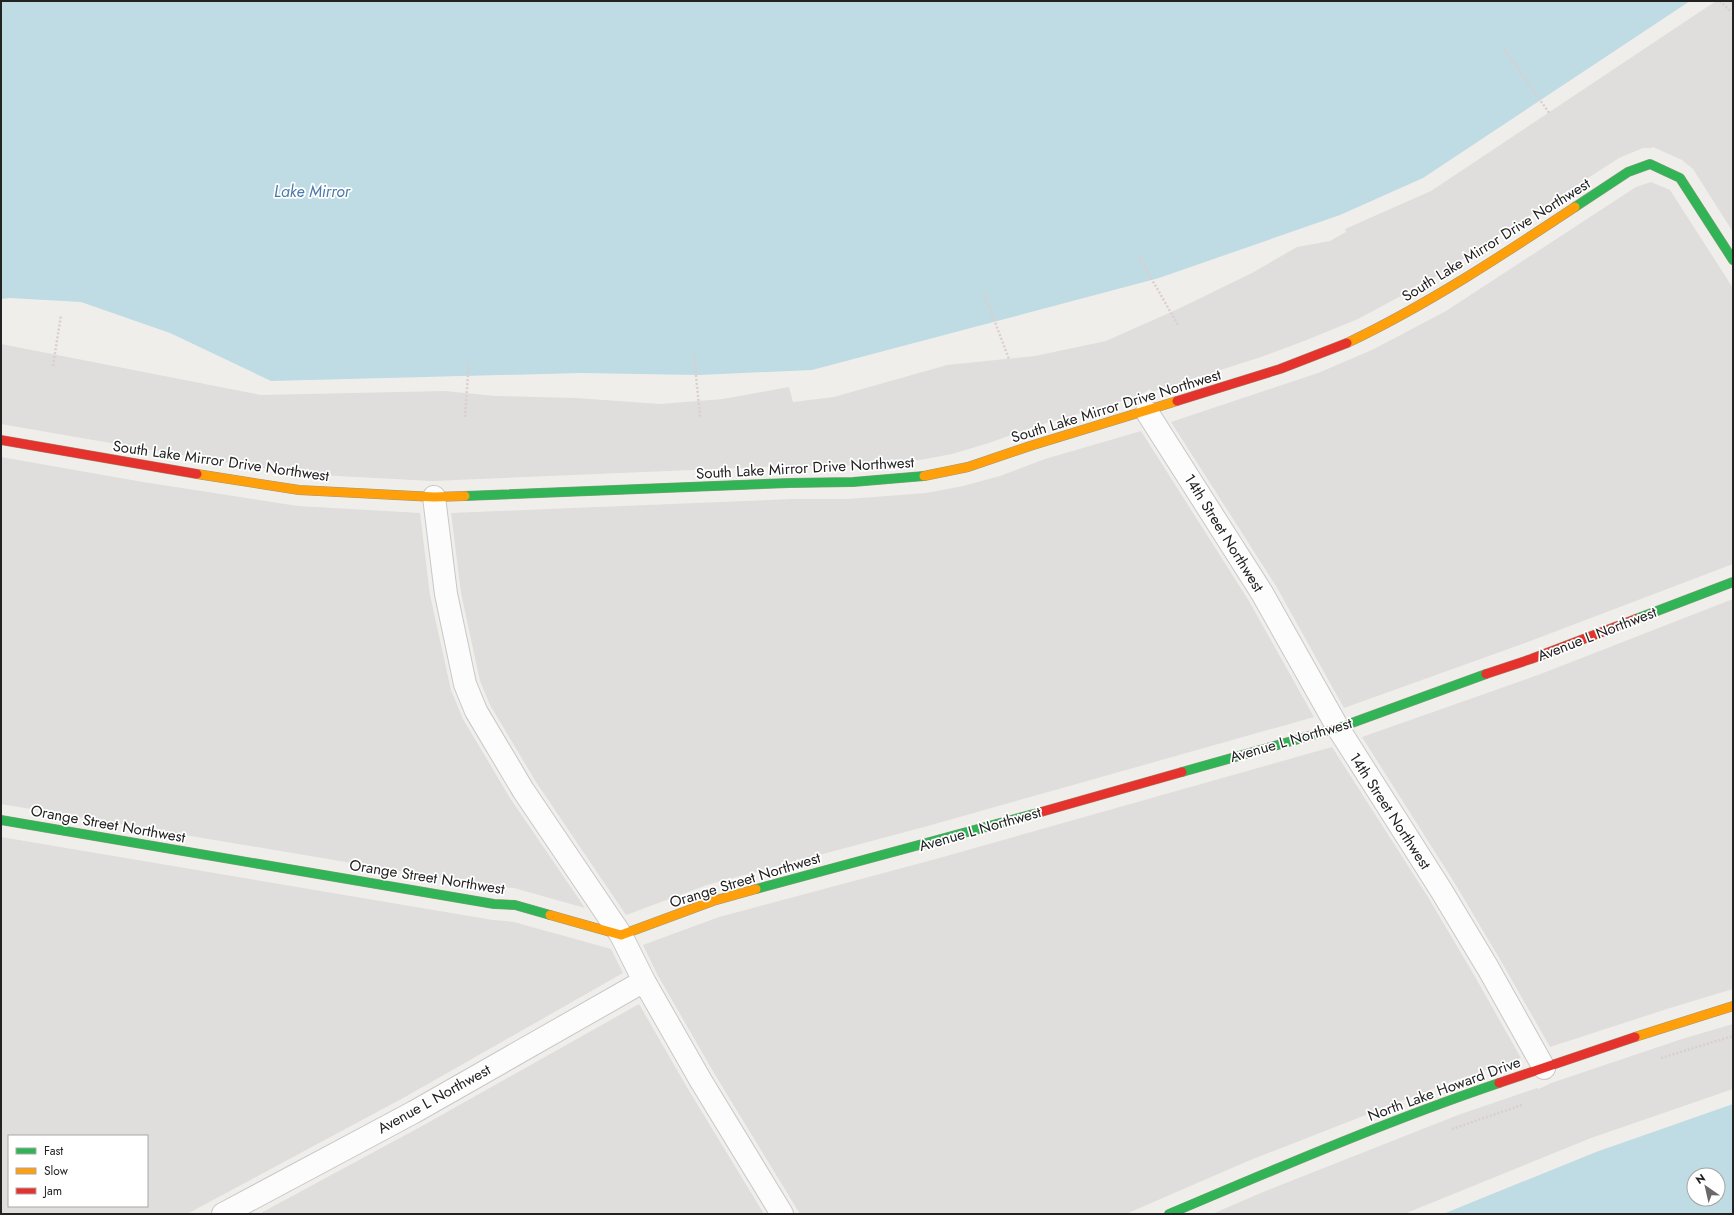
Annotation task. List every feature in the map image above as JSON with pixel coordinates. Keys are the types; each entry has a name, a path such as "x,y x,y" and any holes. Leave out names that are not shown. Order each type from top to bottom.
{"street":[{"name":"South Lake Mirror Drive Northwest","path":"1,440 144,466 299,490 434,497 790,483 845,483 924,476 957,470 987,462 1039,443 1147,412 1274,370 1366,334 1436,297 1628,172 1650,164 1680,178 1733,260"},
{"name":"14th Street Northwest","path":"1147,412 1262,593 1338,728 1441,890 1488,968 1544,1068"},
{"path":"434,497 446,594 465,684 476,711 523,790 622,935 644,981 701,1081 782,1214"},
{"name":"Avenue L Northwest","path":"839,867 1338,728 1531,659 1733,582"},
{"name":"Orange Street Northwest","path":"1,820 494,904 515,905 622,935 713,901 839,867"},
{"name":"Avenue L Northwest","path":"223,1214 414,1112 644,981"},
{"name":"North Lake Howard Drive","path":"1169,1214 1256,1177 1451,1099 1676,1023 1733,1006"}],"path":[{"path":"1720,1 1730,11"},
{"path":"1504,49 1550,114"},
{"path":"1139,257 1178,325"},
{"path":"984,293 1010,359"},
{"path":"53,366 61,315"},
{"path":"694,355 700,417"},
{"path":"465,417 469,361"},
{"path":"1661,1058 1733,1036"},
{"path":"1447,1131 1528,1103"}],"shaded area":[{"path":"1716,1 1733,1 1733,232 1693,169 1682,160 1653,147 1643,148 1619,158 1427,282 1358,319 1261,357 1152,392 1150,389 1139,396 1033,427 989,443 952,454 920,460 843,466 787,466 432,481 299,474 1,424 1,344 261,395 445,391 495,396 576,398 660,404 723,399 789,387 793,402 834,397 947,365 1035,356 1106,341 1178,309 1252,273 1297,247 1330,241 1346,232 1345,229 1431,191"},
{"path":"1651,182 1670,190 1733,288 1733,564 1525,643 1344,708 1276,586 1171,422 1318,373 1374,349 1446,311 1636,187"},
{"path":"1141,431 1249,601 1314,717 924,827 707,885 626,915 536,782 490,705 480,681 461,593 451,513 792,499 848,499 926,493 963,486 1000,476 1045,459"},
{"path":"1,457 143,482 298,506 420,513 430,595 451,690 463,719 510,798 585,908 514,888 494,887 1,804"},
{"path":"1733,599 1733,989 1550,1047 1454,882 1362,737 1538,675"},
{"path":"1332,747 1428,897 1521,1058 1445,1084 1248,1161 1126,1214 800,1214 714,1073 657,974 643,945 719,917 936,859"},
{"path":"1,837 493,920 514,922 611,949 623,973 405,1097 187,1214 1,1214"},
{"path":"639,1004 688,1089 764,1214 259,1214 422,1126"},
{"path":"1733,1024 1733,1089 1591,1138 1404,1214 1212,1214 1263,1192 1458,1115 1537,1088 1539,1089 1551,1083 1682,1039"}],"water":[{"name":"Lake Mirror","path":"1,1 1690,1 1423,178 1340,215 1159,278 812,370 699,375 581,373 271,381 170,333 81,302 10,298 1,299"},
{"path":"1733,1104 1733,1214 1443,1214 1596,1152"}],"traffic: fast":[{"path":"1575,207 1628,172 1650,164 1680,178 1733,260"},
{"path":"465,496 790,483 853,482 924,476"},
{"path":"1636,619 1733,582"},
{"path":"1182,772 1338,728 1486,674"},
{"path":"756,889 1041,812"},
{"path":"1,820 494,904 515,905 550,915"},
{"path":"1169,1214 1374,1129 1499,1083"}],"traffic: slow":[{"path":"1347,343 1406,313 1435,296 1491,262 1575,207"},
{"path":"924,476 968,467 1030,446 1177,401"},
{"path":"197,474 299,490 434,497 465,496"},
{"path":"550,915 621,935 713,901 756,889"},
{"path":"1635,1037 1733,1006"}],"traffic: jam":[{"path":"1177,401 1280,369 1347,343"},
{"path":"1,440 197,474"},
{"path":"1486,674 1531,659 1636,619"},
{"path":"1041,812 1182,772"},
{"path":"1499,1083 1635,1037"}]}
